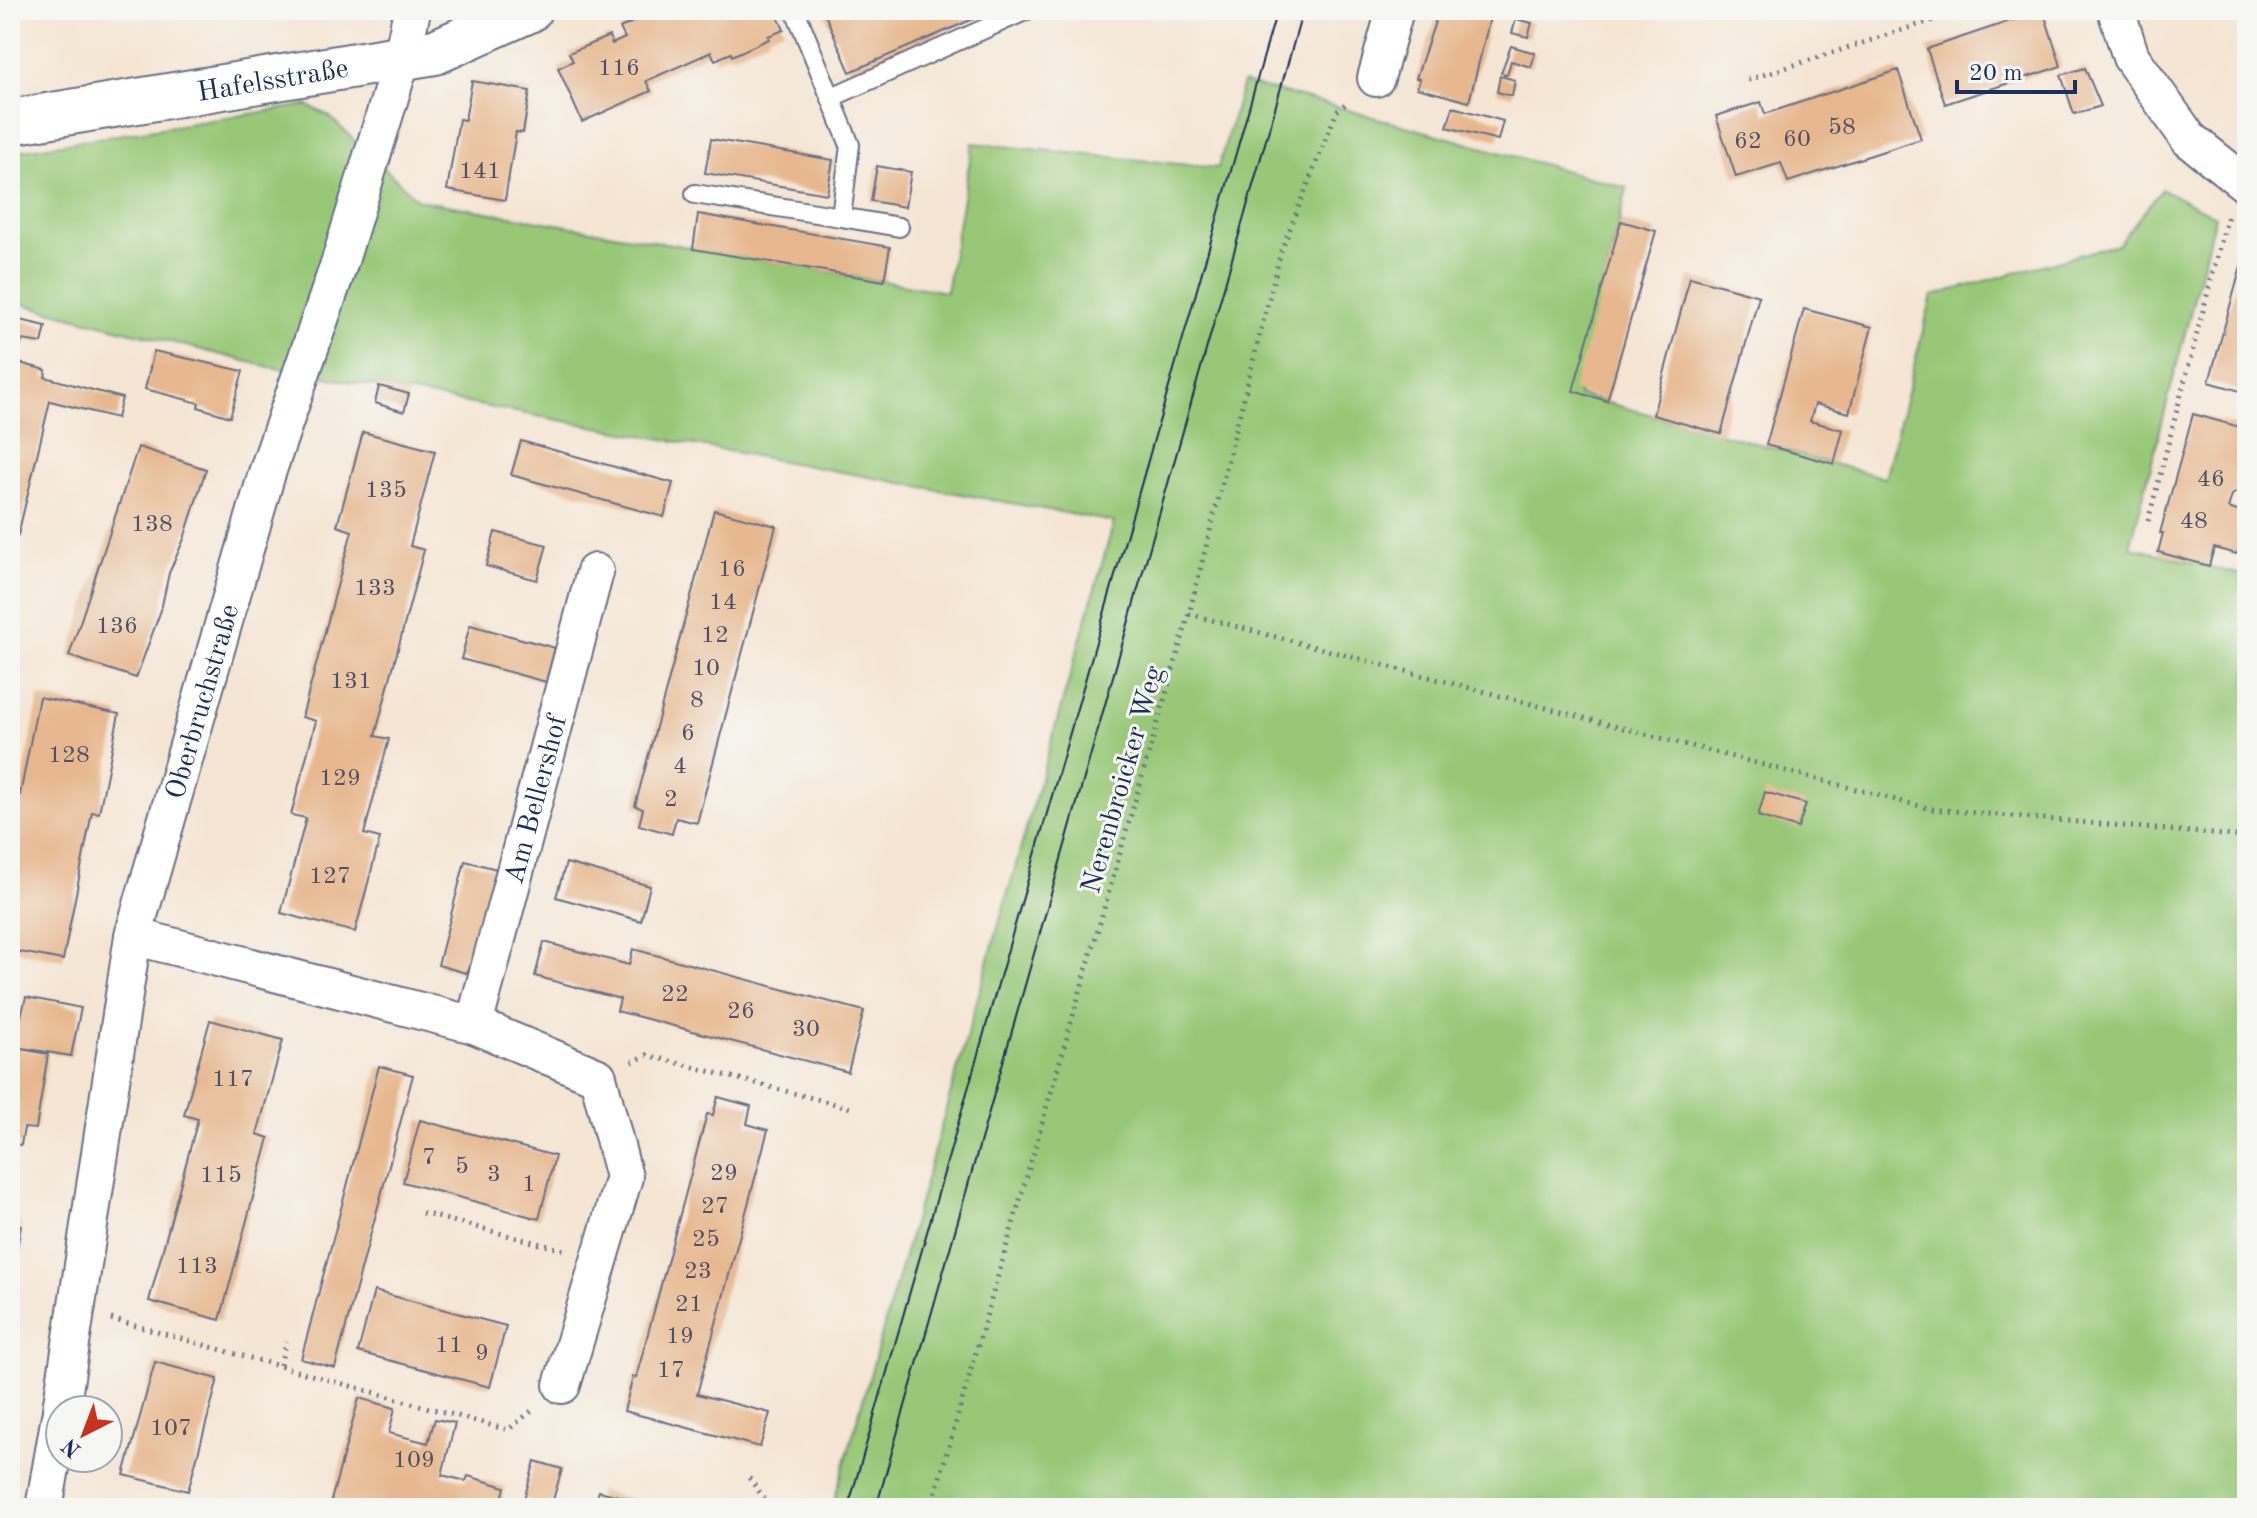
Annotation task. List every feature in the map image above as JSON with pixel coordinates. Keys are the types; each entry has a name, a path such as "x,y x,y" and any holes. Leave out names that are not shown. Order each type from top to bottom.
{"main road":[{"name":"Hafelsstraße","path":"10,122 435,52 529,10"}],"street":[{"name":"Oberbruchstraße","path":"64,1394 133,936 267,473 336,271 402,58 412,10"},
{"path":"1376,78 1395,10"},
{"path":"2116,10 2131,57 2189,139 2242,182"},
{"name":"Am Bellershof","path":"474,1025 595,572"},
{"path":"133,936 474,1025 598,1077 624,1177 562,1385"},
{"path":"44,1508 50,1474"}],"lane":[{"path":"795,10 850,145 841,217"},
{"path":"832,97 1027,10"},
{"path":"695,194 899,227"}],"path":[{"path":"1748,80 1964,10"},
{"name":"Nerenbroicker Weg","path":"931,1508 1189,614 1281,251 1337,111 1376,78"},
{"path":"2148,521 2242,182"},
{"path":"1189,614 1931,809 2247,837"},
{"path":"598,1077 647,1055 851,1108"},
{"path":"422,1213 600,1259"},
{"path":"78,1310 508,1430 562,1385"},
{"path":"280,1365 286,1341"},
{"path":"749,1478 771,1508"}],"green space":[{"path":"1243,83 1627,188 1578,395 1885,478 1932,296 2118,244 2162,189 2215,216 2130,547 2247,576 2247,1508 832,1508 1114,522 265,366 10,301 10,152 307,105 329,116 418,200 946,292 973,143 1218,168"}],"building":[{"path":"638,10 775,10 784,30 732,56 731,53 715,60 711,52 646,81 651,91 582,122 558,68 573,61 569,53 609,36 612,44 625,38 620,28 635,21 631,13"},
{"path":"823,10 994,10 850,72"},
{"path":"1439,10 1492,10 1469,102 1417,88 1420,79 1416,78"},
{"path":"2043,10 2061,66 1945,104 1927,49"},
{"path":"1516,19 1532,23 1528,37 1512,33"},
{"path":"1511,46 1535,53 1531,67 1511,61 1507,75 1501,73"},
{"path":"2085,68 2101,106 2074,114 2061,75"},
{"path":"1898,70 1921,139 1788,182 1781,163 1736,177 1716,116 1761,102 1765,114"},
{"path":"1500,76 1515,80 1512,96 1497,92"},
{"path":"472,81 530,91 523,133 516,132 505,200 447,190 459,119 465,120"},
{"path":"1453,107 1503,121 1498,140 1447,127"},
{"path":"711,139 833,160 827,194 705,173"},
{"path":"877,166 911,172 905,207 871,201"},
{"path":"698,214 890,247 884,281 693,249"},
{"path":"1621,221 1656,231 1607,401 1573,391"},
{"path":"2242,263 2247,264 2247,393 2209,382"},
{"path":"1690,277 1759,296 1721,434 1653,415"},
{"path":"1804,309 1872,327 1849,413 1815,404 1810,421 1843,430 1834,464 1766,445"},
{"path":"11,318 46,326 42,343 22,340 18,356 13,355 12,361 46,370 45,377 122,398 117,418 50,401 18,535 10,533"},
{"path":"154,351 243,371 230,417 198,407 199,403 145,389"},
{"path":"379,386 409,394 404,412 375,403"},
{"path":"2193,414 2247,429 2247,484 2232,495 2228,508 2247,514 2247,520 2237,554 2214,548 2209,566 2158,552 2163,533 2160,533"},
{"path":"363,432 435,451 410,546 424,550 375,736 389,739 364,834 380,838 355,932 281,913 306,818 291,815 316,721 302,717 352,531 337,526"},
{"path":"521,441 673,483 664,517 511,475"},
{"path":"138,447 206,469 136,678 69,656"},
{"path":"714,510 776,526 697,823 676,818 672,834 639,825 643,809 635,806"},
{"path":"495,532 547,545 537,580 486,566"},
{"path":"470,625 555,648 546,682 461,659"},
{"path":"39,697 119,714 99,813 92,812 63,960 10,950 10,806 13,794 20,795"},
{"path":"1765,792 1806,804 1798,828 1758,816"},
{"path":"465,861 497,869 473,958 466,973 438,965"},
{"path":"566,863 650,886 641,921 556,897"},
{"path":"544,942 629,965 633,949 864,1011 848,1072 617,1011 620,999 535,976"},
{"path":"26,997 81,1008 71,1056 10,1046 10,1020 20,1021"},
{"path":"210,1020 283,1040 257,1134 269,1138 220,1320 149,1301 198,1119 184,1115"},
{"path":"10,1047 48,1054 36,1129 24,1128 21,1145 10,1143"},
{"path":"379,1066 413,1075 335,1368 301,1359"},
{"path":"718,1097 751,1106 747,1124 768,1130 697,1394 770,1413 760,1447 624,1411 633,1377 636,1378 707,1114 713,1115"},
{"path":"420,1120 555,1156 539,1219 403,1182"},
{"path":"10,1223 21,1225 12,1279 10,1279"},
{"path":"374,1291 506,1326 490,1387 358,1352"},
{"path":"155,1362 218,1379 188,1491 124,1475"},
{"path":"359,1398 395,1408 389,1433 428,1443 435,1419 455,1423 442,1475 466,1481 468,1476 505,1487 500,1508 329,1508"},
{"path":"535,1461 562,1469 551,1507 524,1499"},
{"path":"599,1491 661,1507 661,1508 594,1508"}],"tram line":[{"path":"848,1508 1277,10"},
{"path":"876,1508 1303,10"}]}
